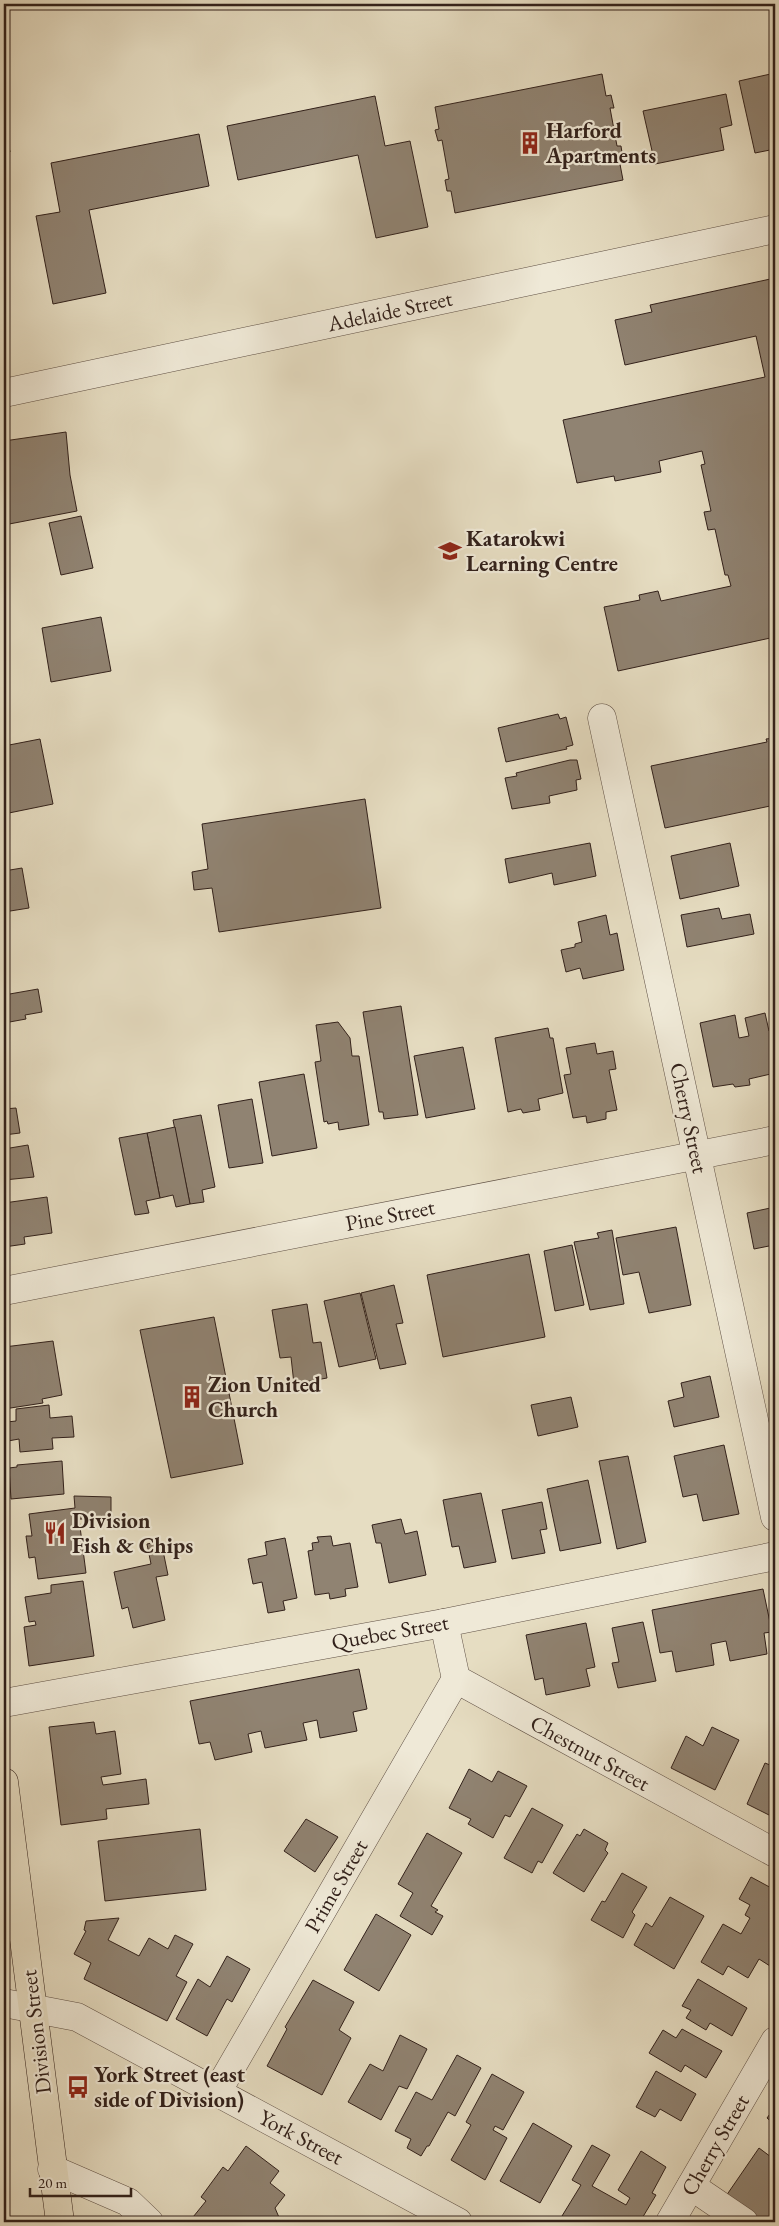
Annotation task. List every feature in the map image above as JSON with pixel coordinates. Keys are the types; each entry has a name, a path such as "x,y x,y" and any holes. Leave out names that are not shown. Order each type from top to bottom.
{"main road":[{"name":"Division Street","path":"4,1782 60,2222"}],"street":[{"name":"Adelaide Street","path":"4,393 775,229"},
{"name":"Cherry Street","path":"602,718 775,1518"},
{"name":"Pine Street","path":"4,1291 775,1140"},
{"name":"Quebec Street","path":"4,1702 444,1623 775,1556"},
{"path":"444,1623 456,1679"},
{"name":"Chestnut Street","path":"456,1679 775,1853"},
{"name":"Prime Street","path":"217,2092 456,1679"},
{"name":"York Street","path":"4,2003 78,2017 458,2222"},
{"name":"Cherry Street","path":"670,2222 775,2041"},
{"path":"52,2169 128,2202 149,2222"},
{"path":"691,2186 744,2222"}],"building":[{"path":"775,73 775,149 755,153 739,81"},
{"name":"Harford Apartments","path":"602,74 606,96 611,95 614,108 610,108 617,146 621,146 623,159 619,159 623,180 455,213 451,191 447,191 445,180 449,179 442,140 438,141 435,130 439,129 435,107"},
{"path":"726,94 732,125 720,128 724,150 655,164 643,111"},
{"path":"375,96 385,146 410,141 428,227 376,238 358,155 238,180 227,126"},
{"path":"4,121 10,152 4,153"},
{"path":"199,134 209,186 89,210 106,293 53,304 36,216 60,212 51,163"},
{"path":"775,278 775,332 771,333 775,355 775,637 618,671 604,607 640,600 639,595 658,591 661,601 731,586 728,575 725,575 715,529 708,530 704,512 711,511 701,465 705,464 702,451 659,461 661,472 615,481 614,476 577,483 563,420 765,377 756,336 625,365 615,320 652,312 650,305"},
{"path":"66,432 70,475 77,511 4,525 4,473 7,473 4,441"},
{"path":"81,516 93,568 61,575 49,523"},
{"path":"101,617 111,671 51,682 42,628"},
{"path":"558,714 560,719 566,717 573,745 566,747 567,749 506,762 498,728"},
{"path":"775,738 775,805 665,828 651,766 767,742 766,739"},
{"path":"40,739 53,804 4,814 4,746"},
{"path":"577,760 581,779 576,780 577,790 549,796 550,803 512,809 505,778 517,776 516,773"},
{"path":"365,799 381,908 219,932 212,888 194,890 192,872 208,869 202,824"},
{"path":"590,843 596,876 554,885 552,873 509,883 505,859"},
{"path":"730,843 739,886 680,899 671,856"},
{"path":"22,868 29,908 4,912 4,871"},
{"path":"719,908 722,919 750,914 754,934 687,947 681,915"},
{"path":"606,915 610,935 617,933 624,970 583,979 580,968 566,972 561,950 575,947 575,944 582,942 578,922"},
{"path":"38,989 42,1012 25,1015 26,1019 4,1023 4,995"},
{"path":"401,1006 418,1115 384,1119 383,1112 379,1112 363,1012"},
{"path":"765,1013 769,1031 773,1031 775,1041 775,1073 749,1079 750,1085 735,1087 733,1084 713,1087 700,1023 735,1015 739,1038 749,1036 745,1018"},
{"path":"338,1022 350,1038 352,1056 359,1056 369,1125 339,1130 338,1122 328,1124 327,1121 324,1122 315,1062 321,1061 316,1025"},
{"path":"548,1028 550,1038 553,1038 563,1093 538,1099 540,1110 523,1113 521,1109 508,1112 495,1038"},
{"path":"595,1043 597,1054 613,1051 616,1069 609,1070 617,1110 606,1112 606,1119 587,1123 586,1116 573,1118 564,1075 571,1074 566,1048"},
{"path":"463,1047 475,1109 426,1118 414,1056"},
{"path":"304,1074 317,1148 272,1156 259,1082"},
{"path":"252,1099 263,1163 229,1168 218,1105"},
{"path":"16,1108 20,1133 4,1135 4,1109"},
{"path":"201,1115 215,1187 202,1190 204,1202 190,1204 173,1120"},
{"path":"175,1127 190,1204 176,1207 173,1195 160,1198 147,1133"},
{"path":"147,1133 160,1198 146,1201 149,1213 135,1215 119,1138"},
{"path":"28,1145 34,1177 4,1180 4,1149"},
{"path":"47,1197 52,1233 24,1237 25,1244 4,1247 4,1203"},
{"path":"775,1207 775,1250 774,1245 754,1249 747,1213"},
{"path":"676,1227 691,1305 649,1313 639,1272 623,1275 616,1238"},
{"path":"612,1230 624,1304 590,1310 574,1242 599,1238 597,1233"},
{"path":"572,1245 584,1305 555,1311 544,1251"},
{"path":"529,1254 545,1337 443,1357 427,1275"},
{"path":"394,1285 403,1323 396,1324 406,1364 380,1369 361,1293"},
{"path":"360,1293 376,1359 339,1367 324,1301"},
{"path":"307,1304 313,1343 321,1342 327,1378 294,1384 291,1357 280,1358 272,1310"},
{"name":"Zion United Church","path":"214,1317 243,1464 171,1478 140,1330"},
{"path":"53,1341 62,1395 42,1399 43,1403 4,1409 4,1347"},
{"path":"710,1376 719,1417 674,1427 668,1401 684,1397 681,1383"},
{"path":"571,1397 578,1427 538,1436 531,1405"},
{"path":"49,1405 50,1418 72,1416 74,1437 52,1438 53,1449 20,1452 19,1439 8,1441 7,1422 16,1421 16,1409"},
{"path":"724,1445 739,1514 703,1521 697,1494 683,1497 674,1456"},
{"path":"628,1456 646,1542 617,1549 599,1461"},
{"path":"62,1461 64,1494 11,1499 9,1468 17,1467 17,1465"},
{"path":"588,1480 601,1543 560,1551 547,1489"},
{"path":"481,1493 496,1562 464,1568 459,1546 452,1547 443,1500"},
{"path":"74,1496 111,1497 111,1519 79,1519 86,1573 38,1579 35,1557 29,1558 26,1536 32,1536 29,1514 75,1508"},
{"path":"542,1502 547,1529 540,1530 545,1553 512,1559 502,1510"},
{"path":"401,1519 405,1534 417,1531 426,1575 389,1583 381,1543 376,1543 372,1525"},
{"path":"331,1536 333,1546 350,1543 358,1587 345,1589 346,1596 330,1599 329,1593 315,1595 308,1551 313,1550 312,1543 319,1542 317,1537"},
{"path":"285,1538 297,1598 283,1601 285,1610 268,1613 262,1582 253,1584 248,1559 267,1555 265,1542"},
{"path":"161,1541 168,1575 156,1577 165,1620 133,1628 128,1607 122,1609 114,1572 151,1564 147,1544"},
{"path":"83,1581 94,1656 29,1666 24,1627 36,1625 35,1621 29,1622 25,1597 51,1593 51,1585"},
{"path":"763,1589 772,1632 764,1633 767,1654 730,1661 726,1641 711,1644 714,1665 676,1672 672,1651 660,1653 652,1610"},
{"path":"643,1622 656,1681 618,1688 612,1663 619,1662 612,1628"},
{"path":"586,1623 595,1667 586,1669 590,1686 546,1695 543,1678 535,1680 526,1635"},
{"path":"359,1669 367,1709 353,1712 357,1731 320,1738 317,1720 303,1723 307,1740 265,1748 261,1731 248,1734 252,1752 215,1760 210,1742 199,1744 190,1701"},
{"path":"94,1722 96,1734 115,1731 121,1774 101,1777 103,1785 146,1779 149,1804 106,1809 107,1819 61,1825 49,1727"},
{"path":"712,1727 739,1740 715,1790 671,1768 686,1736 703,1746"},
{"path":"765,1763 775,1767 775,1818 747,1804"},
{"path":"469,1769 492,1782 498,1771 527,1786 510,1817 505,1815 493,1838 468,1824 471,1819 449,1808"},
{"path":"532,1808 563,1825 542,1863 538,1861 532,1873 504,1858"},
{"path":"306,1819 338,1837 315,1872 284,1851"},
{"path":"200,1829 206,1890 105,1901 98,1841"},
{"path":"584,1829 608,1843 605,1850 608,1853 584,1892 553,1873 577,1834 580,1836"},
{"path":"427,1833 462,1853 431,1906 438,1910 435,1912 443,1916 432,1935 400,1916 413,1893 398,1884"},
{"path":"622,1873 647,1887 632,1912 635,1915 623,1938 591,1920 602,1901 605,1902"},
{"path":"751,1877 775,1890 775,1958 770,1966 759,1959 748,1978 728,1966 723,1975 701,1962 723,1924 741,1934 750,1918 745,1915 750,1905 739,1899"},
{"path":"670,1897 704,1916 674,1969 634,1945 646,1923 652,1927"},
{"path":"376,1914 411,1935 379,1991 344,1970"},
{"path":"119,1918 108,1940 139,1956 149,1938 168,1949 175,1935 193,1944 176,1976 187,1982 167,2021 84,1979 91,1963 74,1954 86,1931 84,1930 86,1921"},
{"path":"227,1956 250,1969 232,2002 227,1999 207,2036 176,2019 198,1979 210,1987"},
{"path":"698,1979 747,2008 732,2036 710,2023 706,2030 686,2018 691,2010 682,2006"},
{"path":"313,1980 354,2002 339,2030 351,2038 322,2095 267,2066 287,2029 285,2027"},
{"path":"682,2029 722,2051 706,2078 685,2065 681,2072 649,2053 663,2030 676,2038"},
{"path":"400,2035 427,2049 407,2089 399,2086 381,2120 348,2102 370,2064 383,2071"},
{"path":"457,2055 481,2068 455,2116 448,2112 429,2146 427,2146 421,2156 407,2148 411,2139 395,2131 416,2092 432,2100"},
{"path":"656,2071 696,2094 681,2121 660,2109 655,2117 636,2107"},
{"path":"492,2074 524,2092 503,2130 495,2126 493,2130 507,2138 485,2180 451,2160 471,2125 466,2122"},
{"path":"775,2107 775,2125 767,2118"},
{"path":"533,2123 572,2146 540,2203 500,2181"},
{"path":"592,2145 610,2155 592,2186 626,2205 630,2198 618,2190 641,2151 666,2167 652,2193 656,2195 641,2220 636,2217 633,2222 573,2222 562,2216 581,2185 572,2180"},
{"path":"246,2146 279,2171 270,2183 285,2195 275,2208 281,2222 189,2222 206,2201 201,2197 223,2167 228,2171"},
{"path":"759,2148 775,2160 775,2222 763,2222 726,2196"}],"place":[{"name":"Harford Apartments","path":"530,143"},
{"name":"Katarokwi Learning Centre","path":"450,551"},
{"name":"Zion United Church","path":"192,1397"},
{"name":"Division Fish & Chips","path":"55,1533"},
{"name":"York Street (east side of Division)","path":"78,2087"}]}
